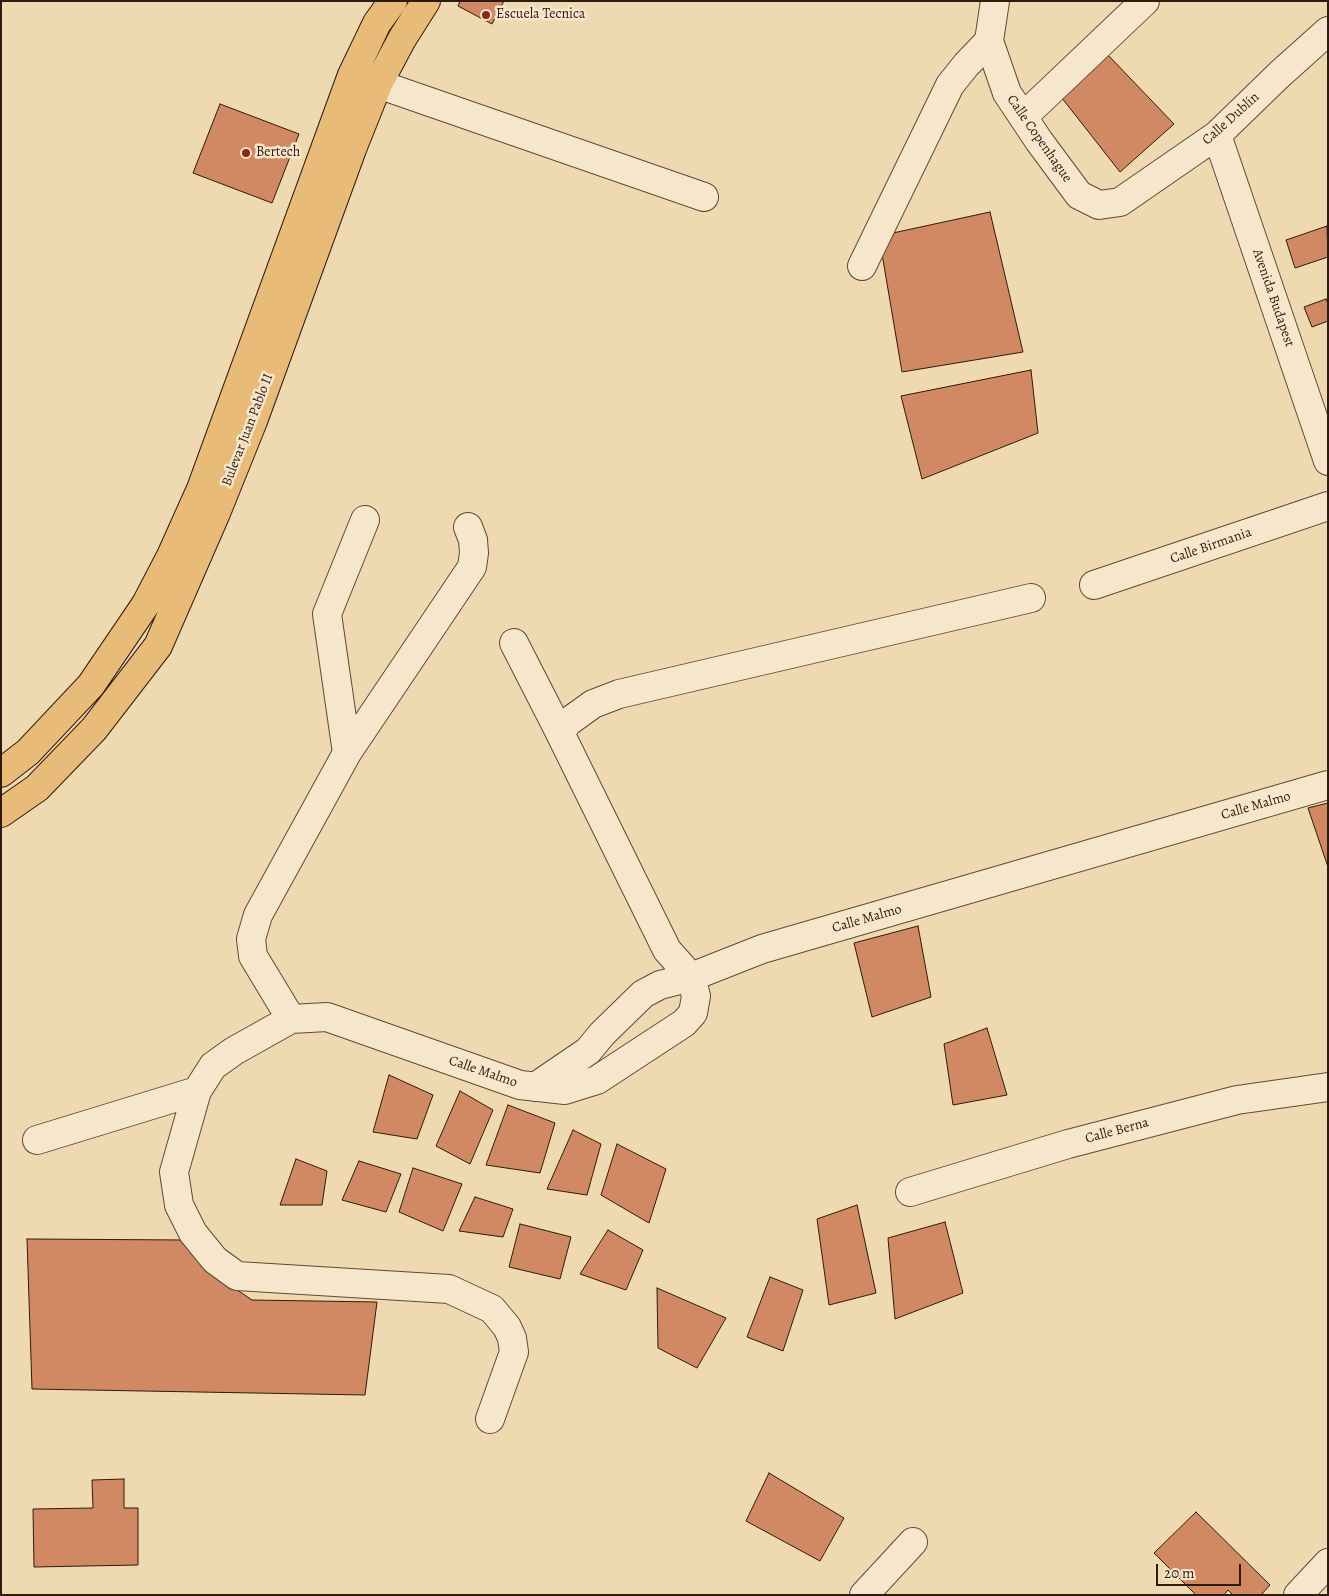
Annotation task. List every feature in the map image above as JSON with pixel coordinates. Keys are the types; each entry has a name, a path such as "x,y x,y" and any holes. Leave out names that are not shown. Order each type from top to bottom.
{"main road":[{"name":"Bulevar Juan Pablo II","path":"1,773 28,752 92,685 146,604 171,556 201,489 352,75 377,22 393,1"},
{"name":"Bulevar Juan Pablo II","path":"1,814 37,788 94,729 158,646 216,513 378,84 402,39 426,1"}],"street":[{"name":"Calle Copenhague","path":"995,1 989,41 1007,93 1079,195 1099,205"},
{"path":"1023,117 1145,1"},
{"name":"Calle Dublín","path":"1099,205 1120,202 1217,135 1328,31"},
{"path":"862,266 950,85 989,41"},
{"path":"378,84 704,197"},
{"name":"Avenida Budapest","path":"1217,135 1328,461"},
{"name":"Calle Birmania","path":"1094,585 1328,506"},
{"path":"347,753 327,614 365,520"},
{"path":"291,1019 253,956 251,939 258,915 347,753 472,567 473,540 468,527"},
{"path":"560,734 568,722 592,704 620,694 1031,598"},
{"path":"514,643 667,950 691,977 696,996 693,1013 684,1023 597,1080 565,1090 535,1087"},
{"name":"Calle Malmo","path":"490,1419 514,1352 512,1338 507,1328 492,1309 449,1289 237,1276 215,1260 193,1233 179,1205 174,1172 197,1091 212,1066 234,1051 291,1019 327,1017 520,1085 535,1087 588,1050 643,994 660,985 691,977 762,949 1328,785"},
{"name":"Calle Berna","path":"910,1192 1068,1144 1237,1100 1328,1087"},
{"path":"36,1140 197,1091"},
{"path":"864,1595 914,1542"},
{"path":"1298,1595 1328,1563"}],"building":[{"name":"Escuela Tecnica","path":"460,1 504,1 492,24 458,6"},
{"path":"1107,54 1174,124 1120,172 1058,93"},
{"name":"Bertech","path":"220,104 299,134 272,203 193,173"},
{"path":"990,212 1023,352 902,372 879,236"},
{"path":"1327,226 1328,257 1295,268 1286,240"},
{"path":"1326,299 1328,304 1328,321 1312,327 1304,307"},
{"path":"1031,370 1038,433 922,479 901,396"},
{"path":"1328,803 1328,867 1308,808"},
{"path":"918,926 931,997 872,1017 854,943"},
{"path":"987,1028 1007,1095 953,1105 944,1044"},
{"path":"389,1075 433,1095 417,1139 373,1132"},
{"path":"460,1091 493,1110 470,1164 436,1146"},
{"path":"508,1105 555,1123 540,1173 486,1165"},
{"path":"573,1130 601,1144 587,1195 547,1189"},
{"path":"617,1144 666,1169 649,1223 601,1195"},
{"path":"296,1159 327,1171 322,1205 280,1205"},
{"path":"359,1161 401,1174 386,1212 342,1200"},
{"path":"413,1168 462,1184 443,1231 399,1212"},
{"path":"475,1197 513,1209 503,1237 459,1231"},
{"path":"857,1205 876,1293 829,1305 817,1219"},
{"path":"945,1222 963,1293 895,1319 888,1238"},
{"path":"520,1224 571,1237 560,1279 509,1267"},
{"path":"608,1230 643,1250 626,1290 580,1274"},
{"path":"27,1239 186,1240 224,1281 252,1300 377,1302 365,1395 32,1389"},
{"path":"770,1277 803,1290 783,1351 747,1337"},
{"path":"657,1288 726,1318 697,1368 658,1348"},
{"path":"769,1473 844,1518 820,1561 746,1521"},
{"path":"124,1479 124,1508 138,1508 138,1565 34,1567 33,1509 93,1508 92,1480"},
{"path":"1196,1512 1270,1585 1261,1595 1233,1595 1228,1590 1224,1595 1196,1595 1154,1553"}],"place":[{"name":"Escuela Tecnica","path":"486,15"},
{"name":"Bertech","path":"246,153"}]}
